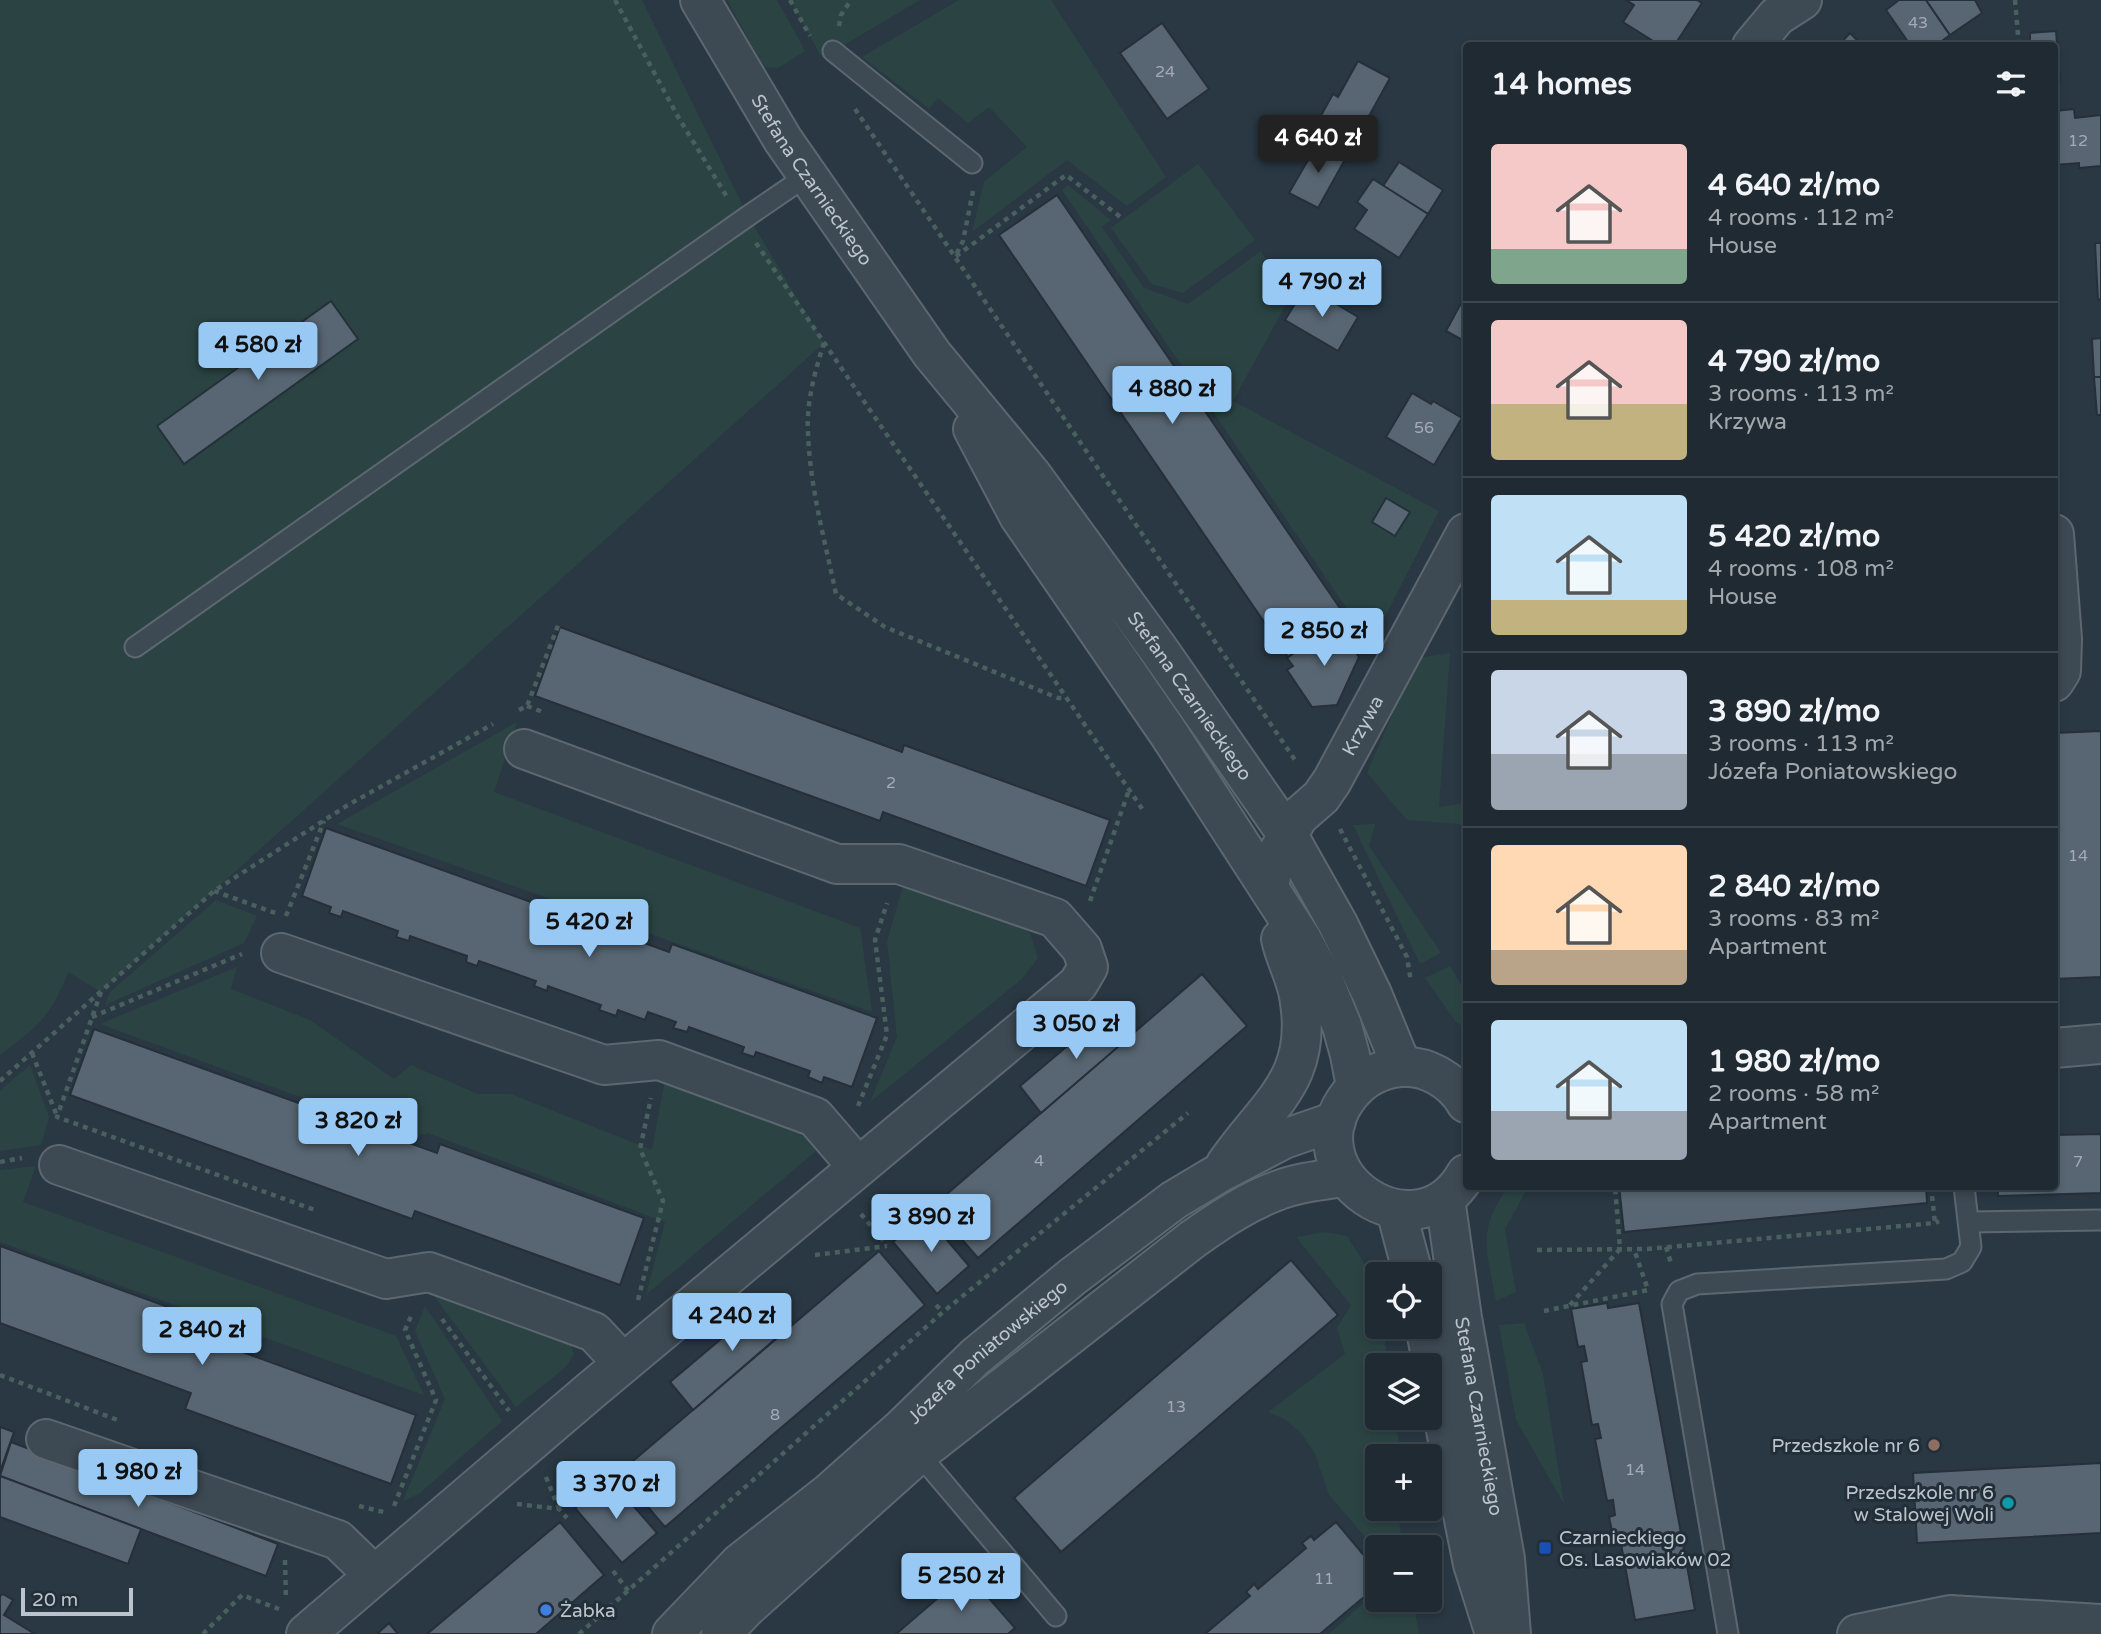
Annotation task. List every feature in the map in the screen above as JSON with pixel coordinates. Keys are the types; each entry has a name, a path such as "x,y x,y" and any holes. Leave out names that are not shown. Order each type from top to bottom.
{"street":[{"name":"Stefana Czarnieckiego","path":"700,0 776,130 932,354 1031,474 1159,650 1289,837 1344,936 1372,994 1402,1067"},
{"path":"1755,42 1782,5"},
{"name":"Stefana Czarnieckiego","path":"932,354 1019,516 1169,734 1301,938 1322,978 1342,1026 1356,1086"},
{"name":"Krzywa","path":"1269,886 1275,858 1298,817 1321,797 1332,782 1463,539"},
{"path":"2058,586 2062,639 2061,671 2058,676"},
{"path":"306,1634 614,1354 858,1167 1079,984 1088,967 1082,948 1055,918 899,864 837,864 513,734"},
{"path":"1221,1172 1244,1138 1280,1097 1295,1070 1301,1041 1299,994 1284,951 1269,886"},
{"path":"290,937 604,1065 659,1060 815,1117 858,1167"},
{"path":"2058,1048 2101,1044"},
{"path":"1455,1186 1429,1206 1396,1210 1376,1204 1359,1193 1344,1177 1336,1159 1334,1140 1336,1121 1344,1102 1356,1086 1385,1070 1402,1067 1425,1070 1446,1079 1463,1096"},
{"name":"Józefa Poniatowskiego","path":"721,1634 909,1442 975,1357 1072,1277 1174,1200 1284,1139 1336,1121"},
{"path":"59,1165 386,1279 425,1281 594,1332 614,1354"},
{"name":"Józefa Poniatowskiego","path":"672,1634 740,1563 829,1493 909,1442 1092,1316 1216,1223 1279,1190 1308,1182 1344,1177"},
{"name":"Stefana Czarnieckiego","path":"1455,1186 1462,1318 1505,1559 1511,1634"},
{"path":"1396,1210 1410,1262"},
{"name":"Stefana Czarnieckiego","path":"1428,1339 1473,1564 1495,1634"},
{"path":"46,1439 338,1541 374,1575"},
{"path":"1857,1634 1950,1615 2101,1624"}],"lane":[{"path":"825,49 972,163"},
{"path":"135,647 808,176"},
{"path":"1728,1634 1672,1304 1679,1291 1697,1284 1946,1269 1962,1262 1971,1247 1966,1205 2101,1220"},
{"path":"909,1442 1056,1616"}],"path":[{"path":"615,0 677,115 742,220 1143,810"},
{"path":"790,0 825,49"},
{"path":"2015,0 2019,42"},
{"path":"852,104 1321,797 1342,831 1407,957 1410,980 1415,992"},
{"path":"955,257 963,242 976,175 972,163"},
{"path":"955,257 1066,175 1123,219"},
{"path":"824,342 814,375 807,431 812,482 836,594 885,627 1058,698 1067,698"},
{"path":"515,712 527,706 559,623"},
{"path":"0,1081 214,891 324,821 513,734"},
{"path":"1071,937 1089,903 1129,790"},
{"path":"92,1018 250,951 290,937 286,916 324,821"},
{"path":"865,1111 855,1114 887,1035 875,940 899,864"},
{"path":"214,891 286,916"},
{"path":"57,1117 101,992"},
{"path":"32,1053 57,1117 319,1212"},
{"path":"614,1354 635,1313 663,1201 640,1149 659,1060"},
{"path":"579,1634 943,1312 1188,1113"},
{"path":"1570,1306 1620,1249 1615,1190"},
{"path":"1931,1190 1935,1223"},
{"path":"1537,1250 1634,1249 1935,1223 1966,1205"},
{"path":"1544,1311 1648,1290 1634,1249"},
{"path":"425,1281 516,1421"},
{"path":"391,1514 436,1400 405,1330 425,1281"},
{"path":"936,1305 943,1312"},
{"path":"0,1375 124,1422"},
{"path":"350,1503 391,1514 402,1511"},
{"path":"203,1634 242,1595 287,1612 280,1520"},
{"path":"613,1571 629,1592"}],"green space":[{"path":"0,0 642,0 748,216 824,343 101,992 68,972 56,1000 42,1020 0,1055"},
{"path":"727,0 777,0 805,51 778,68 764,67"},
{"path":"790,0 920,0 822,58"},
{"path":"959,0 1051,0 1166,177 1127,206 1067,160 972,232 984,182 1027,147 989,107 968,123 938,98 929,109 862,57"},
{"path":"1198,164 1255,240 1183,293 1152,284 1111,228"},
{"path":"1068,185 1111,220 1102,227 1144,288 1188,304 1261,251 1289,299 1233,401 1439,511 1371,644 1062,190"},
{"path":"1450,653 1439,807 1463,803 1463,828 1460,824 1407,820 1367,773 1417,658"},
{"path":"517,722 494,792 860,928 872,1012 337,824"},
{"path":"1375,824 1369,846 1441,953 1420,964 1353,825"},
{"path":"906,876 1007,914 1030,933 1038,958 1022,979 870,1102 897,1037 887,941"},
{"path":"216,900 257,916 244,943 105,1005 110,992"},
{"path":"1450,966 1463,986 1463,1027 1456,1022 1425,978"},
{"path":"237,967 231,989 310,1020 394,1079 411,1065 478,1094 511,1094 652,1150 666,1074 812,1127 819,1140 816,1151 646,1295 665,1222 428,1133 412,1138 100,1024"},
{"path":"30,1065 49,1117 41,1145 0,1151 0,1091"},
{"path":"36,1166 23,1202 396,1336 424,1395 0,1242 0,1170"},
{"path":"1506,1190 1526,1190 1505,1229 1516,1292 1496,1301 1487,1242 1491,1217"},
{"path":"1325,1232 1347,1236 1365,1265 1365,1339 1385,1339 1386,1353 1365,1353 1365,1430 1397,1430 1399,1444 1365,1444 1365,1521 1399,1521 1401,1535 1365,1536 1329,1495 1315,1454 1301,1433 1284,1419 1268,1412 1345,1354 1337,1328 1351,1305 1296,1237"},
{"path":"429,1289 569,1339 574,1354 566,1367 516,1407"},
{"path":"425,1306 502,1421 420,1493 403,1501 445,1399 415,1331"},
{"path":"1524,1323 1543,1374 1564,1504 1516,1420 1499,1325"},
{"path":"1365,1602 1365,1612 1415,1612 1419,1634 1329,1634"}],"building":[{"path":"1626,0 1697,0 1702,3 1677,42 1655,42 1623,22 1634,5"},
{"path":"1899,0 1926,0 1950,35 1940,42 1908,42 1886,10"},
{"path":"1926,0 1975,0 1982,13 1950,35"},
{"path":"1162,23 1209,89 1167,119 1120,53"},
{"path":"2056,31 2057,42 2030,42 2030,33"},
{"path":"1850,33 1859,42 1842,42"},
{"path":"1358,61 1390,78 1347,156 1319,141 1323,133 1314,128 1333,94 1338,97"},
{"path":"2074,109 2075,118 2101,115 2101,166 2079,168 2079,163 2058,165 2058,111"},
{"path":"1319,141 1347,156 1318,208 1289,193"},
{"path":"1399,162 1443,190 1428,214 1383,186"},
{"path":"1373,179 1428,214 1399,258 1354,229 1367,210 1357,202"},
{"path":"1057,195 1346,617 1288,657 999,235"},
{"path":"2095,243 2101,243 2101,299 2098,300"},
{"path":"1306,286 1358,317 1338,351 1285,320"},
{"path":"1463,300 1463,340 1446,331"},
{"path":"331,301 358,339 184,464 157,426"},
{"path":"2101,338 2101,377 2094,377 2092,339"},
{"path":"2094,377 2101,377 2101,415 2097,415"},
{"path":"1412,393 1431,404 1433,401 1462,418 1434,465 1386,437"},
{"path":"1386,498 1410,512 1395,536 1372,522"},
{"path":"1336,624 1359,657 1337,705 1312,707 1287,670 1293,666 1287,658"},
{"path":"560,627 902,752 904,745 1110,820 1086,886 883,812 880,821 535,696"},
{"path":"2101,731 2101,977 2058,979 2058,733"},
{"path":"326,828 669,952 672,944 877,1018 852,1087 824,1077 822,1083 808,1077 810,1071 756,1052 754,1057 742,1053 744,1047 689,1027 687,1032 673,1028 676,1022 648,1012 645,1020 618,1010 616,1016 599,1010 601,1005 548,986 547,991 534,986 536,981 479,961 477,966 466,962 467,956 410,936 409,941 396,937 398,931 343,911 341,917 329,913 331,907 302,896"},
{"path":"1202,974 1247,1026 978,1258 933,1206"},
{"path":"1111,1009 1133,1034 1041,1113 1020,1086"},
{"path":"94,1029 437,1153 440,1144 644,1218 620,1285 415,1211 412,1219 70,1095"},
{"path":"2101,1134 2101,1193 1998,1196 1998,1190 2058,1190 2058,1135"},
{"path":"1619,1190 1926,1190 1927,1203 1624,1232"},
{"path":"925,1214 969,1266 937,1294 893,1242"},
{"path":"0,1246 215,1324 209,1340 416,1415 391,1484 185,1409 191,1393 0,1323"},
{"path":"879,1251 925,1305 665,1527 619,1473"},
{"path":"1291,1260 1338,1315 1061,1552 1014,1498"},
{"path":"772,1296 793,1324 693,1410 670,1382"},
{"path":"1607,1303 1608,1308 1639,1303 1695,1610 1635,1620 1621,1544 1615,1545 1609,1517 1615,1515 1613,1500 1607,1501 1595,1439 1601,1438 1598,1424 1592,1425 1581,1362 1587,1361 1584,1346 1578,1347 1571,1309"},
{"path":"0,1427 14,1432 0,1472"},
{"path":"11,1442 278,1544 266,1576 0,1476"},
{"name":"Przedszkole nr 6 w Stalowej Woli","path":"2101,1463 2101,1533 1917,1543 1913,1473"},
{"path":"0,1476 141,1529 128,1564 0,1517"},
{"path":"609,1478 657,1533 622,1563 575,1508"},
{"path":"560,1522 604,1575 536,1634 427,1634"},
{"path":"1336,1522 1365,1557 1365,1596 1320,1634 1205,1634 1250,1596 1246,1592 1254,1584 1258,1589 1306,1548 1302,1543 1311,1536 1314,1540"},
{"path":"967,1573 1015,1628 1008,1634 896,1634"},
{"path":"3,1594 13,1600 4,1615 35,1634 0,1634 0,1596"},
{"path":"389,1623 398,1634 377,1634"}],"place":[{"name":"Przedszkole nr 6","path":"1934,1445"},
{"name":"Przedszkole nr 6 w Stalowej Woli","path":"2008,1503"},
{"name":"Czarnieckiego Os. Lasowiaków 02","path":"1545,1548"},
{"name":"Żabka","path":"546,1610"}]}
